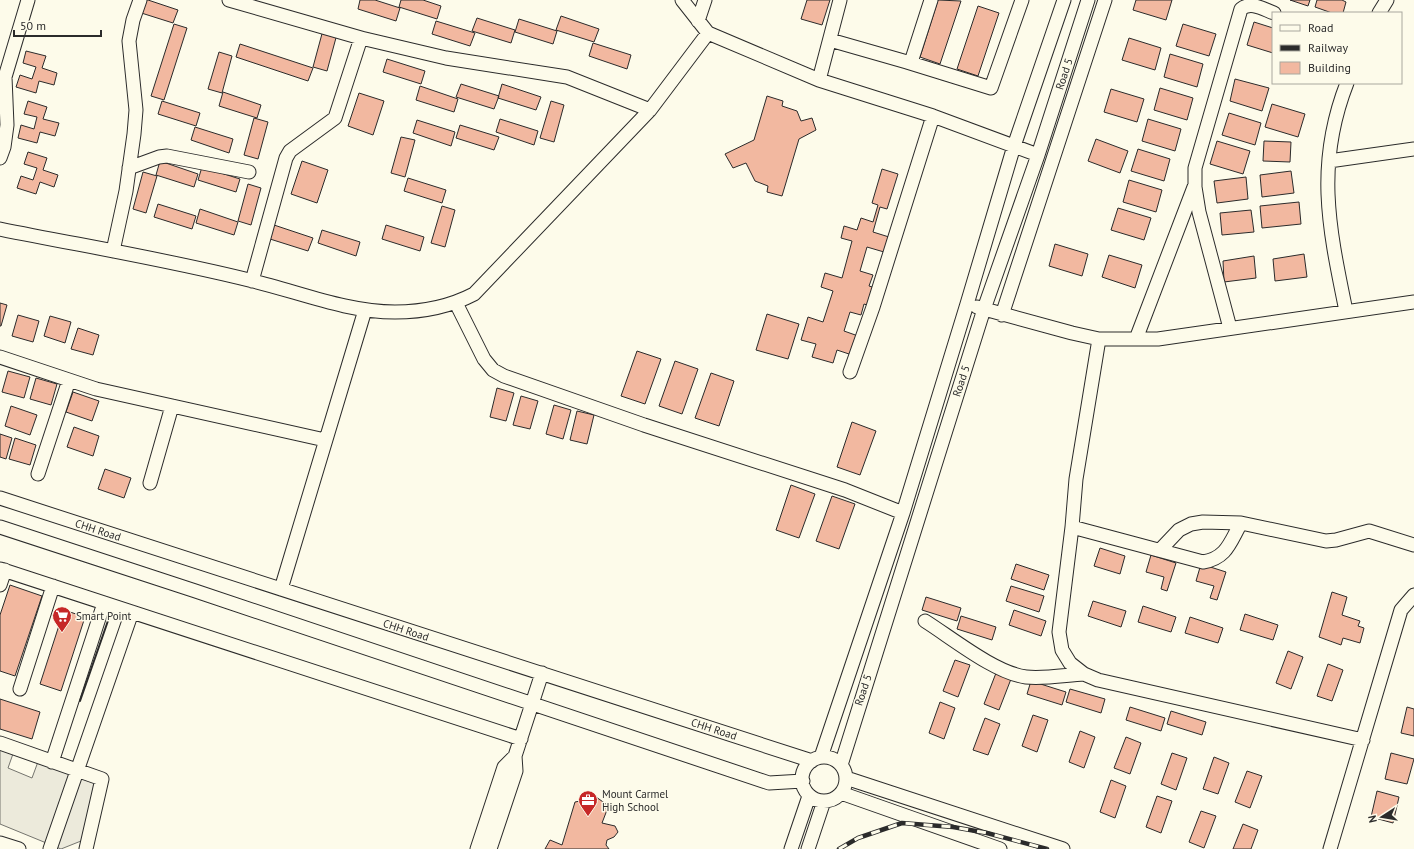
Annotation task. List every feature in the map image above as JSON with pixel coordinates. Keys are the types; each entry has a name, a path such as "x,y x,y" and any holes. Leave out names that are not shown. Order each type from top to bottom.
{"street":[{"path":"0,158 4,147 7,125 5,77 28,0"},
{"path":"114,251 129,168 136,110 129,42 133,20 140,0"},
{"path":"230,0 361,38 446,58 567,77 650,110"},
{"path":"682,0 708,33 819,80 933,116 1038,156"},
{"path":"698,21 705,0"},
{"path":"819,80 840,0"},
{"path":"907,62 912,59 931,0"},
{"path":"830,40 991,88 1022,0"},
{"name":"Road 5","path":"817,759 903,513 1014,146 1064,0"},
{"name":"Road 5","path":"841,765 984,309 1038,156 1088,0"},
{"path":"1002,315 1105,0"},
{"path":"1380,12 1387,0"},
{"path":"1230,328 1199,212 1195,187 1198,154 1241,9 1246,5 1254,5 1272,12"},
{"path":"0,229 114,251 252,281 365,310 394,312 428,309 456,303 474,294 650,110 708,33"},
{"path":"252,281 286,158 290,151 335,118 361,38"},
{"path":"1346,310 1329,220 1327,195 1329,160 1335,119 1347,84"},
{"path":"850,372 873,306 933,116"},
{"path":"1329,160 1414,148"},
{"path":"129,168 167,156 250,172"},
{"path":"1136,339 1195,187"},
{"path":"967,304 1002,315 1099,339 1158,339 1346,310 1414,302"},
{"path":"456,303 484,359 493,370 504,376 644,425 845,490 903,513"},
{"path":"281,589 365,310"},
{"path":"1099,339 1076,478 1072,527 1058,632 1062,650 1070,663 1084,674 1098,680 1362,740"},
{"path":"0,357 96,389 325,440"},
{"path":"38,474 69,380"},
{"path":"150,483 172,406"},
{"name":"CHH Road","path":"0,498 542,673 817,759"},
{"path":"1160,550 1179,530 1191,524 1203,522 1241,523 1326,541 1336,540 1369,531 1414,545"},
{"path":"1072,527 1204,562 1214,560 1223,555 1241,523"},
{"path":"0,527 253,609 532,705 769,783 803,781"},
{"path":"0,585 2,570 521,739"},
{"path":"20,689 53,586"},
{"path":"1330,849 1401,610 1414,595"},
{"path":"52,762 104,603"},
{"path":"50,849 132,612"},
{"path":"925,621 975,654 1007,672 1027,677 1084,674"},
{"path":"490,849 516,771 516,756 542,673"},
{"path":"0,743 102,779 86,849"},
{"path":"477,849 504,767 516,756"},
{"path":"791,849 809,796 803,781 805,769 817,759 828,757 841,765 846,778 845,786 841,793 832,799 824,801 809,796"},
{"path":"846,778 1063,849"},
{"path":"841,793 1000,849"},
{"path":"808,849 824,801"},
{"path":"0,843 18,849"}],"shaded area":[{"path":"0,746 14,751 8,768 32,778 39,759 98,781 86,839 61,849 0,824"}],"building":[{"path":"139,0 148,0 178,10 173,23 135,11"},
{"path":"360,0 375,0 400,8 396,21 358,9"},
{"path":"401,0 423,0 441,6 437,19 399,7"},
{"path":"807,0 830,0 822,25 801,19"},
{"path":"938,0 961,1 940,64 920,57"},
{"path":"1136,0 1172,0 1166,20 1133,10"},
{"path":"1290,0 1310,0 1308,6"},
{"path":"1317,0 1342,0 1346,2 1343,12 1329,12 1315,7"},
{"path":"978,6 999,13 978,76 957,69"},
{"path":"561,16 599,29 594,42 556,30"},
{"path":"477,18 515,30 511,43 472,31"},
{"path":"519,19 557,31 553,44 515,32"},
{"path":"436,21 475,33 470,46 432,34"},
{"path":"1254,22 1272,28 1272,53 1247,45"},
{"path":"174,24 187,28 164,100 151,96"},
{"path":"1183,24 1216,34 1209,56 1176,46"},
{"path":"323,30 337,34 327,71 313,67"},
{"path":"1129,38 1161,48 1155,70 1122,60"},
{"path":"593,43 631,55 627,69 589,56"},
{"path":"240,44 313,68 308,81 236,57"},
{"path":"26,51 46,56 42,68 57,73 54,85 39,81 36,93 16,87 20,75 32,79 36,67 23,63"},
{"path":"219,52 232,56 222,93 208,89"},
{"path":"1170,54 1203,64 1197,87 1164,77"},
{"path":"387,59 425,71 421,84 383,72"},
{"path":"1235,79 1269,88 1262,111 1230,101"},
{"path":"461,84 499,96 494,109 456,97"},
{"path":"502,84 541,97 536,110 498,98"},
{"path":"420,86 458,99 454,112 416,100"},
{"path":"1160,88 1193,98 1187,120 1154,110"},
{"path":"1111,89 1144,99 1137,122 1104,112"},
{"path":"223,92 261,105 257,118 219,106"},
{"path":"359,93 384,101 373,135 348,126"},
{"path":"767,96 783,101 782,106 797,111 801,121 812,118 816,130 799,139 782,196 767,192 768,186 755,181 746,163 733,168 725,154 754,140"},
{"path":"28,101 47,107 43,119 59,123 55,136 40,132 37,143 18,138 21,125 34,129 37,117 24,114"},
{"path":"162,101 200,113 196,126 158,114"},
{"path":"551,101 564,105 554,142 540,138"},
{"path":"1272,104 1305,114 1298,137 1265,127"},
{"path":"1229,113 1261,123 1255,145 1222,135"},
{"path":"254,118 268,122 258,159 244,155"},
{"path":"500,119 538,131 534,145 496,132"},
{"path":"1148,119 1181,129 1175,151 1142,141"},
{"path":"417,120 455,132 451,146 413,133"},
{"path":"460,125 499,137 494,150 456,138"},
{"path":"195,127 233,139 229,153 191,140"},
{"path":"401,137 415,140 405,177 391,173"},
{"path":"1096,139 1128,151 1120,173 1088,161"},
{"path":"1217,141 1250,151 1243,174 1210,164"},
{"path":"1264,141 1291,142 1290,162 1263,161"},
{"path":"1138,149 1170,159 1164,181 1131,171"},
{"path":"28,152 47,158 43,170 58,175 54,187 40,182 36,194 17,188 21,176 33,180 37,168 24,164"},
{"path":"160,161 198,174 194,187 156,175"},
{"path":"302,161 328,170 317,203 291,194"},
{"path":"202,167 240,179 236,192 198,180"},
{"path":"882,169 898,174 887,209 880,207 873,232 889,237 884,252 867,247 860,271 873,275 869,286 879,289 873,307 864,304 861,315 850,312 844,331 861,337 855,356 837,350 833,363 812,357 816,344 801,340 808,317 823,322 833,291 821,287 825,273 842,278 852,241 841,238 844,226 857,230 861,218 873,222 878,205 872,203"},
{"path":"1291,171 1294,193 1262,197 1260,175"},
{"path":"143,172 157,176 146,213 133,209"},
{"path":"1246,177 1248,199 1217,203 1214,181"},
{"path":"408,178 446,190 442,203 404,191"},
{"path":"1129,180 1162,190 1156,212 1123,202"},
{"path":"248,184 261,188 251,225 238,221"},
{"path":"1299,202 1301,224 1262,228 1260,206"},
{"path":"158,204 196,216 192,229 154,217"},
{"path":"442,206 455,210 445,247 431,243"},
{"path":"1118,208 1151,218 1144,240 1111,230"},
{"path":"200,209 238,222 234,235 196,223"},
{"path":"1251,210 1254,232 1222,235 1220,213"},
{"path":"274,225 313,238 308,251 270,239"},
{"path":"386,225 424,237 420,251 382,239"},
{"path":"322,230 360,242 356,256 318,243"},
{"path":"1055,244 1088,254 1082,276 1049,266"},
{"path":"1304,254 1307,277 1275,281 1273,259"},
{"path":"1109,255 1142,265 1135,288 1102,277"},
{"path":"1254,256 1256,278 1224,282 1223,261"},
{"path":"0,303 7,305 1,326 0,326"},
{"path":"767,314 799,324 788,359 756,350"},
{"path":"18,315 39,321 33,342 12,336"},
{"path":"50,316 71,322 65,343 44,336"},
{"path":"78,328 99,335 93,355 71,349"},
{"path":"637,351 661,359 645,404 621,396"},
{"path":"675,361 698,369 682,414 659,406"},
{"path":"8,371 30,377 24,398 2,392"},
{"path":"711,373 734,381 719,426 695,418"},
{"path":"36,378 57,384 51,405 30,399"},
{"path":"497,388 514,393 506,421 490,417"},
{"path":"73,392 99,401 92,421 66,412"},
{"path":"521,396 538,401 530,429 513,425"},
{"path":"554,405 571,410 563,439 546,434"},
{"path":"11,406 37,415 30,435 5,426"},
{"path":"577,411 594,415 587,444 570,440"},
{"path":"852,422 876,431 860,475 837,467"},
{"path":"74,427 99,436 93,456 67,447"},
{"path":"0,434 12,438 6,459 0,457"},
{"path":"15,438 36,445 30,465 9,459"},
{"path":"105,469 131,478 124,498 98,489"},
{"path":"791,485 815,494 799,538 776,530"},
{"path":"832,496 855,504 839,549 816,541"},
{"path":"1100,548 1125,556 1120,574 1094,566"},
{"path":"1151,555 1176,563 1167,591 1161,589 1164,577 1146,572"},
{"path":"1016,564 1049,575 1044,590 1011,579"},
{"path":"1201,564 1226,572 1217,600 1210,598 1214,586 1196,581"},
{"path":"10,585 42,596 15,676 0,671 0,615"},
{"path":"1011,586 1044,596 1039,612 1006,601"},
{"path":"1332,592 1347,597 1342,615 1360,621 1358,626 1364,628 1360,643 1343,638 1341,645 1319,637"},
{"path":"926,597 961,608 957,621 922,610"},
{"path":"1093,601 1126,611 1121,627 1088,616"},
{"path":"1143,606 1176,617 1171,632 1138,622"},
{"path":"64,610 85,617 61,691 40,684"},
{"path":"1014,610 1046,621 1041,636 1009,625"},
{"path":"1245,614 1278,625 1273,640 1240,630"},
{"path":"961,616 996,627 992,640 957,629"},
{"path":"1190,617 1223,628 1218,643 1185,633"},
{"path":"1288,651 1303,657 1291,689 1276,683"},
{"path":"955,660 970,665 958,697 943,691"},
{"path":"1328,664 1343,670 1332,701 1317,696"},
{"path":"996,673 1011,679 999,710 984,704"},
{"path":"1031,681 1066,692 1062,705 1027,694"},
{"path":"1070,689 1105,699 1101,713 1066,702"},
{"path":"0,699 40,712 32,739 0,729"},
{"path":"940,702 955,708 944,739 929,733"},
{"path":"1130,707 1165,718 1161,731 1126,720"},
{"path":"1407,707 1414,709 1414,736 1401,733"},
{"path":"1171,711 1206,722 1202,735 1167,724"},
{"path":"1033,715 1048,720 1037,752 1022,746"},
{"path":"985,718 1000,724 988,755 973,750"},
{"path":"1080,731 1095,737 1084,768 1069,762"},
{"path":"1126,737 1141,743 1130,774 1114,768"},
{"path":"1172,753 1187,758 1176,790 1161,784"},
{"path":"1391,753 1414,759 1407,784 1385,779"},
{"path":"1214,757 1229,763 1218,794 1203,789"},
{"path":"1247,771 1262,776 1250,808 1235,802"},
{"path":"1111,780 1126,786 1115,818 1100,812"},
{"path":"1377,791 1399,797 1393,823 1371,817"},
{"name":"Mount Carmel High School","path":"589,792 606,804 605,808 607,810 602,823 615,826 618,832 614,837 607,840 606,845 609,849 545,849 550,840 562,845 575,802 580,801 582,795"},
{"path":"1157,796 1172,801 1161,833 1146,827"},
{"path":"1201,811 1216,816 1204,848 1189,842"},
{"path":"1243,824 1258,830 1251,849 1233,849"}],"railway":[{"path":"839,849 858,838 902,823 953,827 987,833 1047,849"}],"wall":[{"path":"80,701 110,615"}],"place":[{"name":"Smart Point","path":"62,633"},
{"name":"Mount Carmel High School","path":"588,817"}]}
